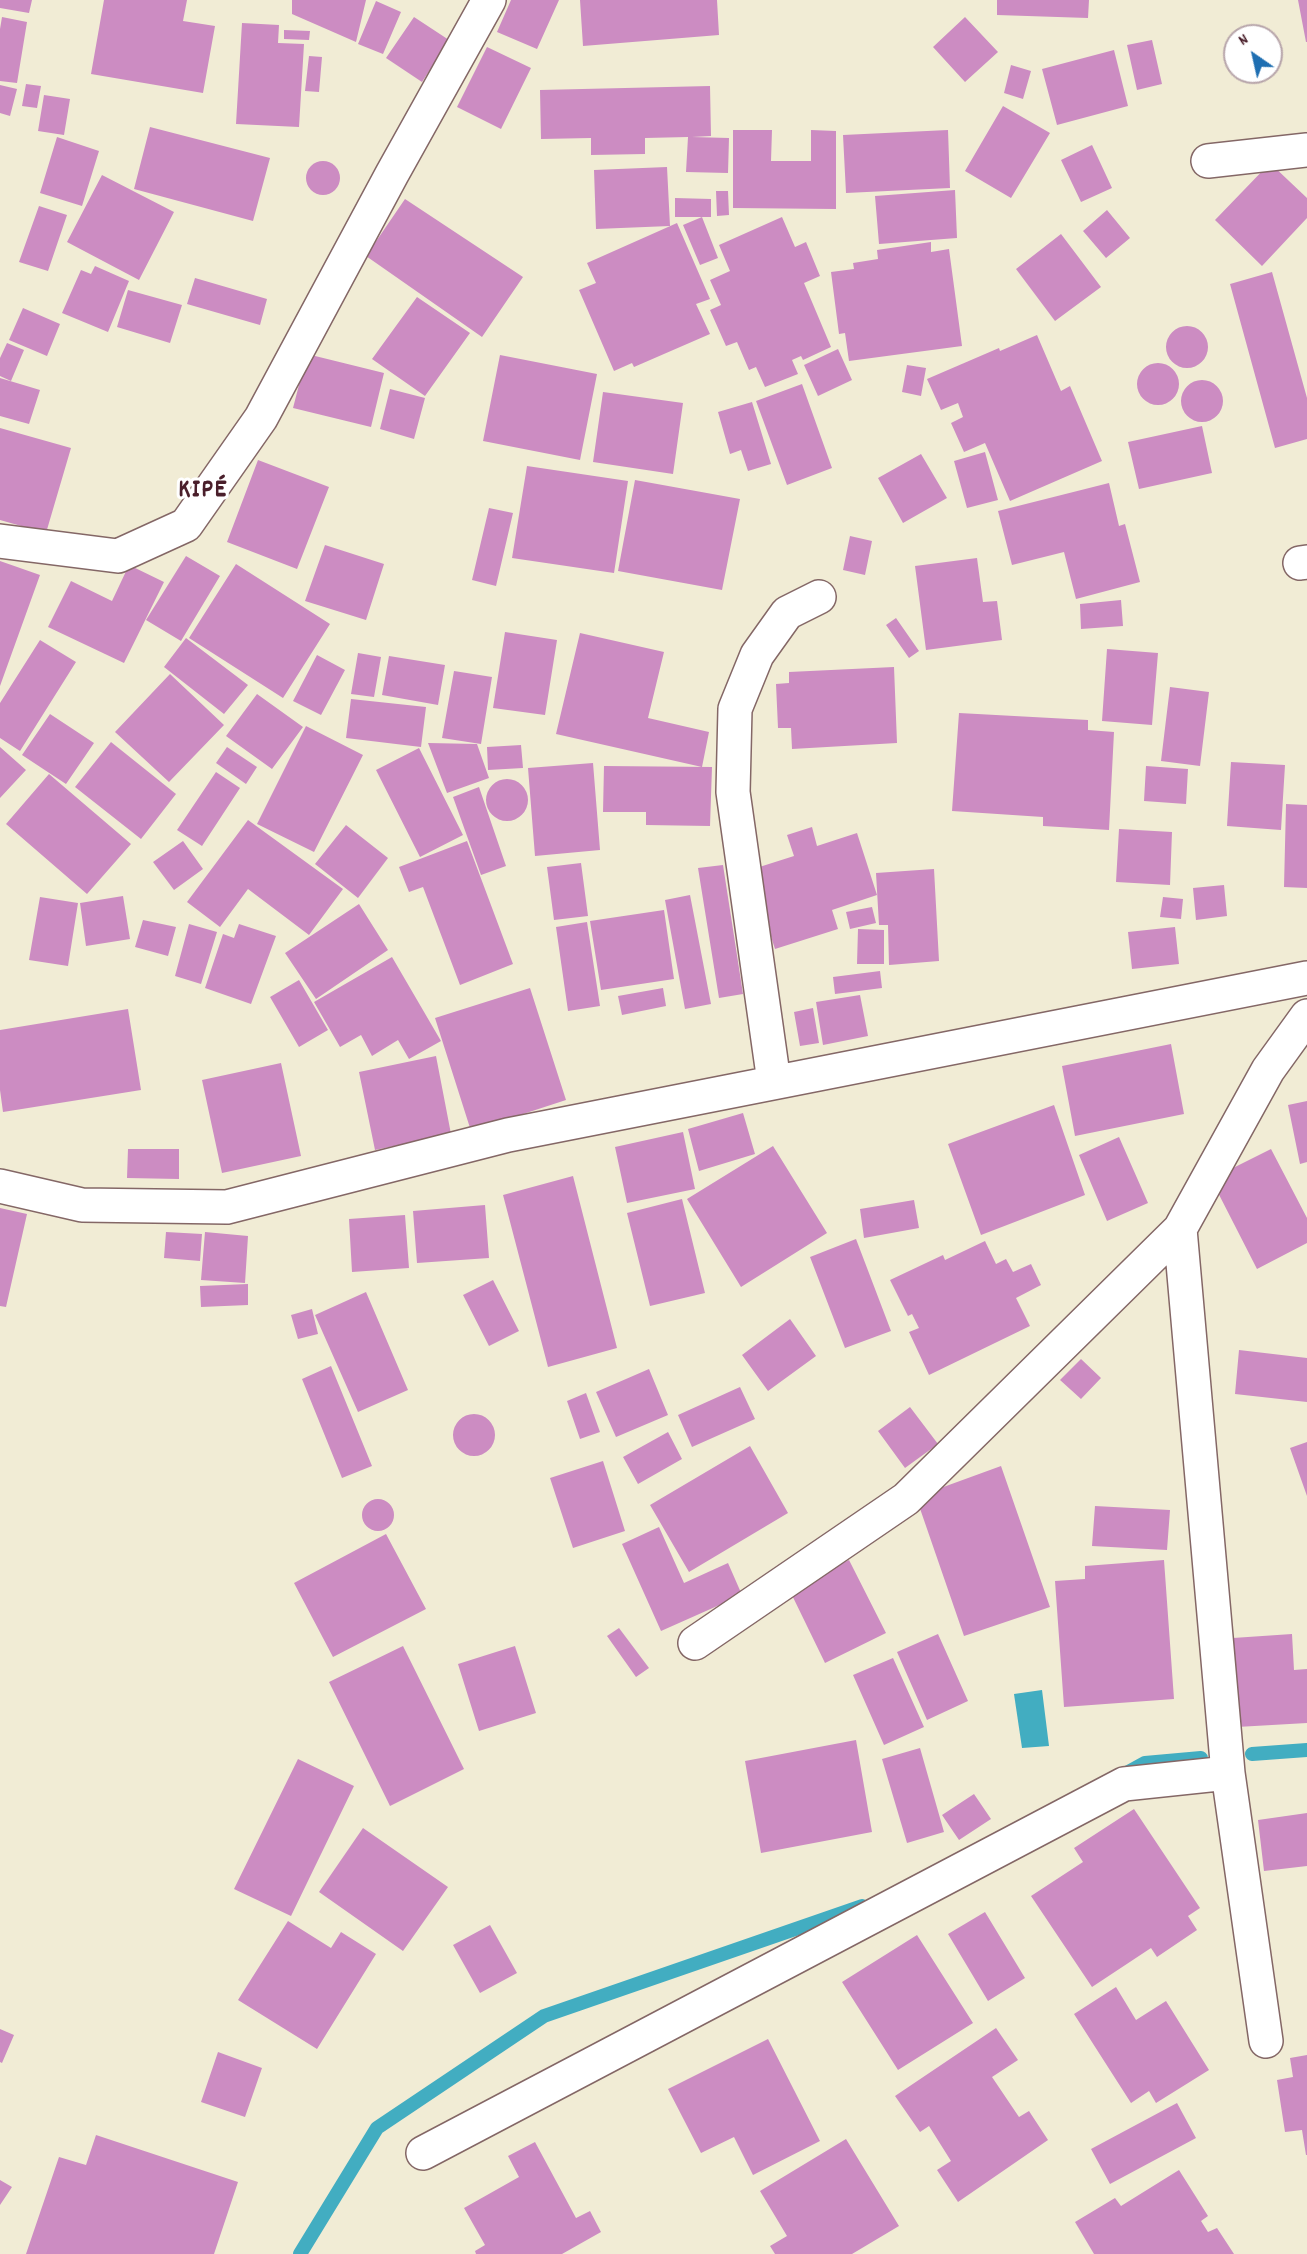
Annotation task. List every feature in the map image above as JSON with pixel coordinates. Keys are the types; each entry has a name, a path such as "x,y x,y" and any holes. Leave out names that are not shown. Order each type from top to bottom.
{"street":[{"path":"0,541 118,556 186,525 261,418 392,174 489,0"},
{"path":"1208,161 1307,150"},
{"path":"774,1082 733,792 735,708 758,655 787,613 819,597"},
{"path":"0,1186 82,1205 227,1207 508,1136 1307,978"},
{"path":"695,1643 906,1499 1180,1229 1268,1070 1307,1016"},
{"path":"1180,1229 1228,1773 1266,2041"},
{"path":"423,2153 1124,1785 1228,1773"}],"water":[{"path":"1042,1690 1049,1746 1022,1748 1014,1694"}],"building":[{"path":"0,0 32,0 29,13 0,8"},
{"path":"104,0 187,0 183,21 215,26 203,93 91,74"},
{"path":"292,0 366,0 356,42 292,14"},
{"path":"511,0 559,0 537,49 497,32"},
{"path":"580,0 717,0 719,35 583,46"},
{"path":"997,0 1089,0 1088,18 997,15"},
{"path":"1298,0 1307,0 1307,42 1306,42"},
{"path":"376,1 401,12 383,54 358,44"},
{"path":"2,17 27,22 17,83 0,81"},
{"path":"414,17 449,40 422,82 386,58"},
{"path":"965,17 998,52 965,82 933,47"},
{"path":"242,23 279,25 278,43 304,44 299,127 236,124"},
{"path":"284,30 310,31 309,40 284,39"},
{"path":"1152,40 1162,84 1137,90 1127,45"},
{"path":"487,47 531,68 501,129 457,107"},
{"path":"1114,50 1128,106 1057,125 1042,69"},
{"path":"309,56 322,57 319,92 305,91"},
{"path":"1011,65 1031,71 1023,99 1004,93"},
{"path":"26,84 41,86 37,108 22,106"},
{"path":"0,85 17,89 10,116 0,113"},
{"path":"710,86 711,136 692,137 729,138 728,173 686,172 688,137 645,138 645,154 591,155 591,138 541,139 540,90"},
{"path":"44,95 70,99 64,135 38,131"},
{"path":"1003,106 1050,133 1011,198 965,171"},
{"path":"150,127 270,158 253,221 134,189"},
{"path":"733,130 772,130 771,161 811,161 811,130 836,131 836,209 733,208"},
{"path":"948,130 950,188 846,193 843,135"},
{"path":"57,137 99,151 82,206 40,193"},
{"path":"1092,145 1112,188 1081,202 1061,160"},
{"path":"323,161 335,166 340,178 335,190 323,195 311,190 306,178 311,166"},
{"path":"1270,163 1307,198 1307,218 1262,266 1215,220"},
{"path":"667,167 670,226 596,229 594,170"},
{"path":"102,175 174,212 139,280 67,242"},
{"path":"955,190 957,238 879,244 875,196"},
{"path":"716,191 728,191 729,215 717,216"},
{"path":"675,198 711,199 711,217 675,217"},
{"path":"405,199 523,277 482,337 366,256"},
{"path":"39,206 67,215 48,271 19,262"},
{"path":"1107,210 1130,238 1106,258 1083,231"},
{"path":"702,217 718,258 700,265 683,225"},
{"path":"782,217 795,247 806,242 820,276 804,283 831,347 803,360 801,356 792,360 798,374 765,387 756,367 749,370 737,342 726,346 710,310 721,305 710,280 730,271 719,245"},
{"path":"677,223 710,299 696,304 710,334 634,367 632,363 614,371 579,290 596,283 587,263"},
{"path":"1061,234 1101,287 1055,321 1016,269"},
{"path":"931,242 931,252 949,249 962,346 849,361 845,333 839,334 831,272 854,269 853,263 878,259 877,250"},
{"path":"95,266 129,281 108,332 62,313 81,270 91,274"},
{"path":"1272,272 1307,398 1307,439 1275,448 1230,284"},
{"path":"195,278 267,299 260,325 187,304"},
{"path":"128,290 182,305 170,343 117,327"},
{"path":"417,297 470,333 425,396 372,359"},
{"path":"23,308 60,324 47,356 9,340"},
{"path":"1187,326 1195,327 1202,332 1207,339 1207,355 1202,362 1195,367 1187,368 1179,367 1172,362 1167,355 1166,347 1167,339 1172,332 1179,327"},
{"path":"1037,335 1061,391 1070,386 1102,461 1010,501 985,443 964,452 951,423 963,417 958,403 941,410 927,379 999,348 1000,351"},
{"path":"7,343 24,350 11,381 0,376 0,358"},
{"path":"838,349 852,380 818,396 804,365"},
{"path":"307,354 384,373 371,427 293,408"},
{"path":"500,355 597,374 580,460 483,441"},
{"path":"1158,363 1173,369 1179,384 1173,399 1158,405 1143,399 1137,384 1143,369"},
{"path":"907,365 926,368 921,396 902,392"},
{"path":"0,378 40,390 29,424 0,416"},
{"path":"1202,380 1217,386 1223,401 1217,416 1202,422 1187,416 1181,401 1187,386"},
{"path":"802,384 832,468 787,485 756,401"},
{"path":"390,389 425,398 414,439 380,429"},
{"path":"603,392 683,403 673,474 593,462"},
{"path":"752,402 771,464 748,471 741,450 730,454 718,412"},
{"path":"1202,426 1212,473 1139,489 1128,442"},
{"path":"0,428 71,448 46,533 0,520"},
{"path":"985,452 998,500 967,508 954,461"},
{"path":"921,454 947,498 903,523 878,478"},
{"path":"258,460 329,487 297,569 227,542"},
{"path":"527,466 628,481 614,573 512,558"},
{"path":"635,480 740,499 722,590 618,571"},
{"path":"1109,483 1119,526 1125,524 1140,582 1076,599 1064,552 1012,565 998,511"},
{"path":"489,508 513,513 496,586 472,580"},
{"path":"850,536 872,541 865,575 843,570"},
{"path":"325,545 384,564 366,620 305,601"},
{"path":"186,556 220,576 181,641 146,620"},
{"path":"977,558 983,602 997,601 1002,640 926,650 915,566"},
{"path":"0,561 40,575 0,686"},
{"path":"236,564 330,624 283,698 189,638"},
{"path":"129,565 164,582 124,663 48,627 71,581 112,601"},
{"path":"1121,600 1123,626 1081,629 1080,604"},
{"path":"896,618 919,651 909,658 886,625"},
{"path":"505,632 557,640 545,715 493,708"},
{"path":"580,633 664,652 648,718 709,732 702,767 556,734"},
{"path":"186,638 248,685 224,714 164,667"},
{"path":"40,640 76,662 20,751 0,738 0,703"},
{"path":"1107,649 1158,653 1152,725 1102,721"},
{"path":"358,653 381,657 374,697 351,694"},
{"path":"317,655 345,670 321,715 293,701"},
{"path":"389,656 445,665 438,705 382,695"},
{"path":"894,667 897,743 792,749 791,728 778,728 776,684 789,683 789,672"},
{"path":"454,671 492,677 481,744 442,738"},
{"path":"170,674 224,725 169,782 115,732"},
{"path":"1170,687 1209,692 1200,766 1161,761"},
{"path":"257,694 303,727 272,769 226,736"},
{"path":"351,699 426,707 421,747 346,738"},
{"path":"959,713 1088,720 1088,730 1114,732 1109,830 1043,826 1043,817 952,811"},
{"path":"50,714 94,743 66,784 22,755"},
{"path":"306,726 363,755 314,852 257,824"},
{"path":"111,742 176,794 141,839 75,787"},
{"path":"428,743 477,744 489,778 447,793"},
{"path":"521,745 523,768 488,770 487,747"},
{"path":"0,747 26,770 0,798"},
{"path":"227,747 257,767 246,784 216,763"},
{"path":"419,748 463,835 420,857 376,770"},
{"path":"1231,762 1285,765 1281,830 1227,826"},
{"path":"593,763 600,850 535,856 528,768"},
{"path":"604,766 712,767 710,826 646,825 646,812 603,812"},
{"path":"1146,766 1188,769 1186,804 1144,801"},
{"path":"216,772 240,788 202,846 177,830"},
{"path":"49,774 131,844 87,894 6,824"},
{"path":"507,779 522,785 528,800 522,815 507,821 492,815 486,800 492,785"},
{"path":"479,787 506,866 481,875 453,797"},
{"path":"1286,804 1307,805 1307,888 1284,887"},
{"path":"248,820 343,889 309,935 248,889 220,927 187,902"},
{"path":"346,825 388,858 358,898 315,864"},
{"path":"812,827 817,846 857,833 877,895 832,910 838,929 775,949 750,870 794,856 787,835"},
{"path":"1119,829 1172,832 1170,885 1116,882"},
{"path":"183,841 203,869 174,890 153,862"},
{"path":"467,841 513,964 460,985 423,887 409,892 399,867"},
{"path":"581,863 588,916 554,920 547,867"},
{"path":"723,865 743,994 719,998 698,868"},
{"path":"934,869 939,961 889,965 888,925 879,925 876,873"},
{"path":"1224,885 1227,916 1196,920 1193,888"},
{"path":"690,895 711,1004 685,1009 665,900"},
{"path":"123,896 130,939 86,946 80,903"},
{"path":"40,897 78,903 68,966 29,960"},
{"path":"1163,897 1183,899 1181,919 1160,917"},
{"path":"359,904 388,950 316,999 285,953"},
{"path":"872,907 876,923 850,929 846,912"},
{"path":"664,910 674,979 601,990 590,921"},
{"path":"143,920 176,927 168,956 135,947"},
{"path":"587,922 600,1006 568,1011 556,927"},
{"path":"189,924 217,932 201,984 175,976"},
{"path":"239,924 276,936 251,1004 205,988 223,934 234,938"},
{"path":"1175,927 1179,964 1132,969 1128,932"},
{"path":"858,929 884,930 884,964 857,964"},
{"path":"392,957 441,1041 409,1059 398,1040 372,1056 361,1035 340,1047 314,1002"},
{"path":"880,971 882,988 835,994 833,977"},
{"path":"299,980 328,1030 299,1047 270,997"},
{"path":"530,988 566,1100 471,1131 435,1018"},
{"path":"663,988 666,1006 622,1015 618,996"},
{"path":"860,995 868,1036 823,1045 816,1002"},
{"path":"813,1008 819,1043 800,1046 794,1012"},
{"path":"128,1009 141,1090 3,1112 0,1090 0,1030"},
{"path":"1171,1044 1184,1114 1075,1136 1062,1066"},
{"path":"436,1056 451,1134 375,1150 359,1072"},
{"path":"281,1063 301,1156 222,1173 202,1080"},
{"path":"1307,1101 1307,1162 1300,1164 1288,1105"},
{"path":"1054,1105 1085,1195 981,1235 948,1144"},
{"path":"743,1113 755,1154 699,1171 688,1129"},
{"path":"683,1132 695,1189 627,1203 615,1147"},
{"path":"1119,1137 1148,1203 1107,1221 1079,1155"},
{"path":"773,1146 827,1233 741,1287 687,1199"},
{"path":"128,1149 179,1149 179,1179 127,1178"},
{"path":"1271,1149 1307,1218 1307,1243 1257,1269 1211,1179"},
{"path":"573,1176 617,1348 548,1367 503,1195"},
{"path":"682,1199 705,1293 650,1306 627,1213"},
{"path":"914,1200 919,1228 864,1238 860,1209"},
{"path":"485,1205 489,1258 417,1263 413,1211"},
{"path":"0,1208 27,1214 6,1307 0,1306"},
{"path":"405,1215 409,1268 352,1272 349,1219"},
{"path":"166,1232 202,1234 200,1261 164,1258"},
{"path":"205,1232 248,1236 245,1283 201,1280"},
{"path":"856,1239 891,1331 845,1348 810,1257"},
{"path":"985,1241 996,1264 1006,1259 1013,1272 1031,1264 1041,1285 1016,1298 1030,1326 929,1375 909,1332 919,1328 912,1314 908,1316 890,1280 943,1255 945,1260"},
{"path":"493,1280 519,1331 489,1346 463,1295"},
{"path":"248,1284 248,1305 201,1307 200,1286"},
{"path":"366,1292 408,1390 358,1412 315,1315"},
{"path":"312,1309 318,1334 298,1339 291,1315"},
{"path":"790,1319 816,1356 768,1391 742,1355"},
{"path":"1239,1350 1307,1358 1307,1402 1235,1394"},
{"path":"1081,1359 1101,1378 1081,1399 1060,1380"},
{"path":"331,1366 372,1466 342,1478 302,1379"},
{"path":"649,1369 668,1415 616,1437 596,1392"},
{"path":"740,1387 755,1419 692,1447 678,1415"},
{"path":"586,1393 600,1432 580,1439 567,1401"},
{"path":"910,1407 938,1444 905,1468 878,1431"},
{"path":"474,1414 488,1421 495,1435 488,1449 474,1456 460,1449 453,1435 460,1421"},
{"path":"668,1432 682,1459 638,1484 623,1457"},
{"path":"1307,1442 1307,1496 1290,1448"},
{"path":"750,1446 788,1513 689,1572 650,1505"},
{"path":"603,1461 625,1531 573,1548 550,1478"},
{"path":"1001,1466 1050,1607 964,1636 916,1497"},
{"path":"378,1499 389,1504 394,1515 389,1526 378,1531 367,1526 362,1515 367,1504"},
{"path":"1095,1506 1170,1510 1167,1550 1092,1546"},
{"path":"659,1527 684,1583 728,1563 742,1595 661,1631 622,1544"},
{"path":"386,1534 426,1609 333,1657 294,1583"},
{"path":"849,1560 886,1633 825,1663 789,1589"},
{"path":"1164,1560 1174,1699 1064,1707 1055,1581 1085,1579 1085,1566"},
{"path":"619,1628 649,1668 636,1677 607,1636"},
{"path":"938,1634 968,1701 927,1720 897,1652"},
{"path":"1292,1634 1294,1670 1307,1669 1307,1723 1237,1727 1233,1638"},
{"path":"403,1646 464,1769 390,1806 329,1682"},
{"path":"515,1646 536,1713 479,1731 458,1664"},
{"path":"893,1658 924,1727 884,1745 853,1675"},
{"path":"856,1740 872,1832 761,1853 745,1761"},
{"path":"920,1748 944,1832 907,1843 882,1759"},
{"path":"298,1759 354,1786 291,1916 234,1889"},
{"path":"974,1794 991,1819 959,1840 942,1815"},
{"path":"1134,1809 1200,1908 1188,1916 1197,1930 1157,1957 1151,1948 1092,1987 1031,1896 1083,1862 1074,1848"},
{"path":"1307,1813 1307,1866 1264,1871 1258,1820"},
{"path":"363,1828 448,1887 403,1951 319,1892"},
{"path":"985,1912 1025,1978 988,2001 948,1934"},
{"path":"288,1921 331,1948 341,1932 376,1954 317,2049 238,2000"},
{"path":"490,1925 517,1973 480,1993 453,1945"},
{"path":"917,1935 973,2023 898,2070 842,1982"},
{"path":"1116,1987 1136,2020 1166,2001 1209,2070 1156,2103 1149,2091 1131,2103 1074,2014"},
{"path":"996,2028 1018,2060 992,2077 1019,2117 1029,2111 1048,2140 958,2202 937,2170 951,2161 929,2126 920,2132 895,2096"},
{"path":"0,2029 14,2035 2,2063 0,2062"},
{"path":"768,2039 820,2141 753,2175 734,2137 701,2153 668,2089"},
{"path":"218,2052 262,2068 245,2117 201,2102"},
{"path":"1307,2055 1306,2155 1302,2130 1285,2132 1277,2080 1293,2077 1290,2058"},
{"path":"1177,2103 1196,2138 1110,2184 1091,2149"},
{"path":"96,2135 238,2182 214,2254 26,2254 59,2157 86,2165"},
{"path":"846,2139 899,2226 852,2254 775,2254 770,2246 787,2236 760,2191"},
{"path":"535,2142 576,2218 590,2211 601,2232 562,2254 476,2254 475,2251 485,2245 464,2208 519,2177 508,2156"},
{"path":"1179,2170 1208,2216 1201,2221 1208,2232 1217,2228 1234,2254 1094,2254 1075,2222 1115,2198 1121,2206"},
{"path":"0,2180 12,2187 0,2205"}],"waterway":[{"path":"1252,1754 1307,1750"},
{"path":"1125,1774 1145,1763 1201,1758"},
{"path":"300,2254 377,2128 544,2016 862,1906"}],"district":[{"name":"KIPÉ","path":"203,492"}]}
